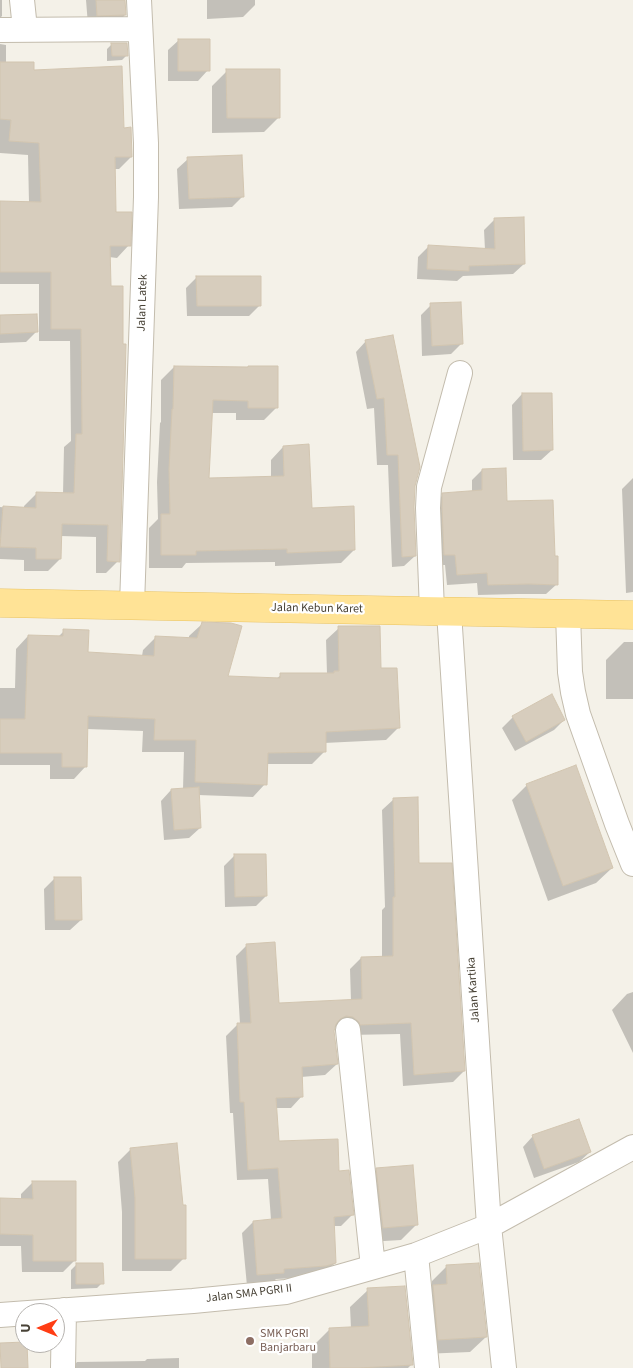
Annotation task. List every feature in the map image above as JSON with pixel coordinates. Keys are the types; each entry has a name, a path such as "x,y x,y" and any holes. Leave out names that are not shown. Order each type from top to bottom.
{"main road":[{"name":"Jalan Kebun Karet","path":"0,603 633,615"}],"street":[{"path":"22,0 25,30"},
{"name":"Jalan Latek","path":"132,606 146,197 146,143 139,0"},
{"path":"0,30 140,29"},
{"name":"Jalan Kartika","path":"460,373 429,487 428,508 441,611 489,1226 504,1368"},
{"path":"568,614 570,672 578,714 633,864"},
{"path":"348,1030 373,1267"},
{"name":"Jalan SMA PGRI II","path":"65,1310 286,1292 416,1255 489,1226 633,1147"},
{"path":"416,1255 427,1368"},
{"name":"Jalan SMA PGRI II","path":"0,1315 15,1314"},
{"path":"63,1353 63,1368"}],"building":[{"path":"96,0 125,0 126,15 97,16"},
{"path":"178,39 210,39 210,71 178,71"},
{"path":"111,43 127,43 128,56 112,56"},
{"path":"0,62 34,62 34,70 122,66 124,128 131,127 132,157 115,157 116,212 132,212 131,246 110,246 111,286 123,286 123,344 126,344 120,562 107,561 108,525 62,524 61,559 36,559 36,548 0,547 3,506 36,508 36,492 74,493 76,434 82,434 81,329 51,329 51,272 0,272 0,201 41,202 39,143 9,141 11,120 0,119"},
{"path":"226,69 280,69 280,118 227,118"},
{"path":"242,155 244,197 189,199 187,157"},
{"path":"524,217 525,264 469,266 469,271 427,269 428,245 495,249 494,218"},
{"path":"196,276 261,276 261,306 197,306"},
{"path":"461,302 463,344 432,346 430,303"},
{"path":"37,314 38,332 0,334 0,315"},
{"path":"393,335 420,467 415,486 414,507 416,556 402,557 398,455 387,455 384,398 377,399 365,340"},
{"path":"174,366 278,366 278,408 248,408 248,401 213,400 209,478 284,476 283,446 309,444 312,508 354,506 355,550 287,553 287,549 196,551 196,555 161,555 161,514 170,514 169,469"},
{"path":"522,393 552,393 553,450 523,451"},
{"path":"506,468 507,501 553,500 555,556 558,556 558,585 488,585 487,573 457,575 455,555 444,555 442,493 482,490 482,469"},
{"path":"202,622 231,623 242,626 228,676 280,678 280,673 334,673 334,671 339,671 338,626 380,626 381,668 397,668 400,728 326,732 326,752 268,753 267,785 195,782 196,740 154,740 155,719 88,716 87,767 62,767 62,753 0,753 0,719 25,719 28,635 63,636 63,629 89,630 88,652 154,656 155,636 197,638"},
{"path":"552,694 565,720 526,742 512,716"},
{"path":"576,765 613,868 563,886 526,784"},
{"path":"199,787 201,828 174,830 171,789"},
{"path":"418,797 419,863 452,863 465,1071 414,1075 411,1023 360,1025 353,1017 346,1016 340,1019 334,1031 338,1064 302,1067 303,1097 276,1098 279,1141 338,1139 339,1171 349,1170 354,1215 334,1217 336,1263 326,1266 284,1269 284,1273 257,1275 253,1221 282,1218 278,1168 248,1170 244,1102 240,1102 237,1023 251,1023 246,944 275,942 279,1003 362,999 361,957 393,956 393,897 395,897 393,798"},
{"path":"234,854 266,854 267,896 235,897"},
{"path":"54,877 81,877 82,920 55,920"},
{"path":"579,1119 591,1152 544,1169 532,1135"},
{"path":"177,1143 183,1205 186,1205 186,1259 135,1259 135,1198 130,1148"},
{"path":"413,1165 418,1225 383,1228 376,1168"},
{"path":"32,1181 76,1181 76,1261 33,1261 33,1235 0,1234 0,1198 33,1199"},
{"path":"76,1263 103,1263 104,1284 76,1284"},
{"path":"479,1263 487,1337 438,1340 433,1285 447,1284 446,1265"},
{"path":"405,1286 413,1365 330,1368 329,1328 369,1326 367,1288"},
{"path":"15,1342 15,1353 27,1353 28,1368 1,1368 0,1343"}],"place":[{"name":"SMK PGRI Banjarbaru","path":"250,1341"}]}
